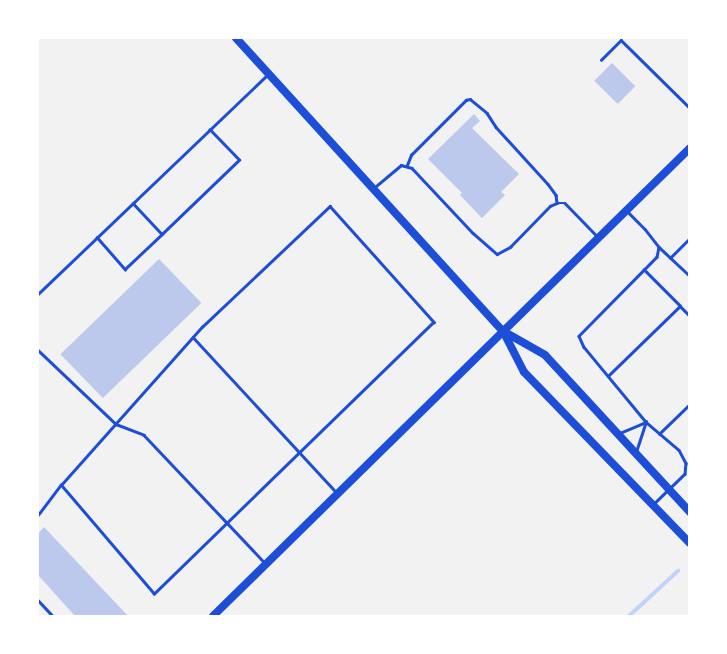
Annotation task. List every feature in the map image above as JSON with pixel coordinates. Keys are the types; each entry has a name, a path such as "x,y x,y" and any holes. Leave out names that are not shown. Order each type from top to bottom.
{"main road":[{"path":"236,38 270,73 503,331 524,372 690,543"},
{"path":"213,616 690,148"},
{"path":"503,331 545,355 690,512"}],"lane":[{"path":"600,60 621,40 690,108"},
{"path":"38,294 270,73"},
{"path":"407,165 411,155 470,99 487,113 496,127 548,184 556,195 556,203"},
{"path":"97,237 125,268 162,234 239,160 210,130"},
{"path":"374,188 395,168 407,165"},
{"path":"407,165 473,233 497,254 510,247 550,206 556,203 565,203 598,237"},
{"path":"133,203 162,234"},
{"path":"38,515 61,485 193,337 330,206 434,322 154,594 61,485"},
{"path":"626,210 645,229 659,247 690,276"},
{"path":"670,258 690,238"},
{"path":"653,505 685,474 688,463 679,450 646,422 584,347 579,336 656,257 659,247"},
{"path":"644,270 690,316"},
{"path":"608,376 680,306"},
{"path":"193,337 338,494"},
{"path":"38,350 116,424 144,435 229,522 266,564"},
{"path":"660,434 690,404"},
{"path":"617,434 646,422"},
{"path":"636,454 646,422"},
{"path":"38,600 53,616"}],"building":[{"path":"612,63 635,86 618,104 594,81"},
{"path":"474,114 480,121 472,128 519,174 501,192 505,195 482,218 460,195 462,193 428,159"},
{"path":"159,259 201,303 103,398 60,354"},
{"path":"44,527 128,616 75,616 38,575 38,534"}],"waterway":[{"path":"629,616 678,571"}]}
